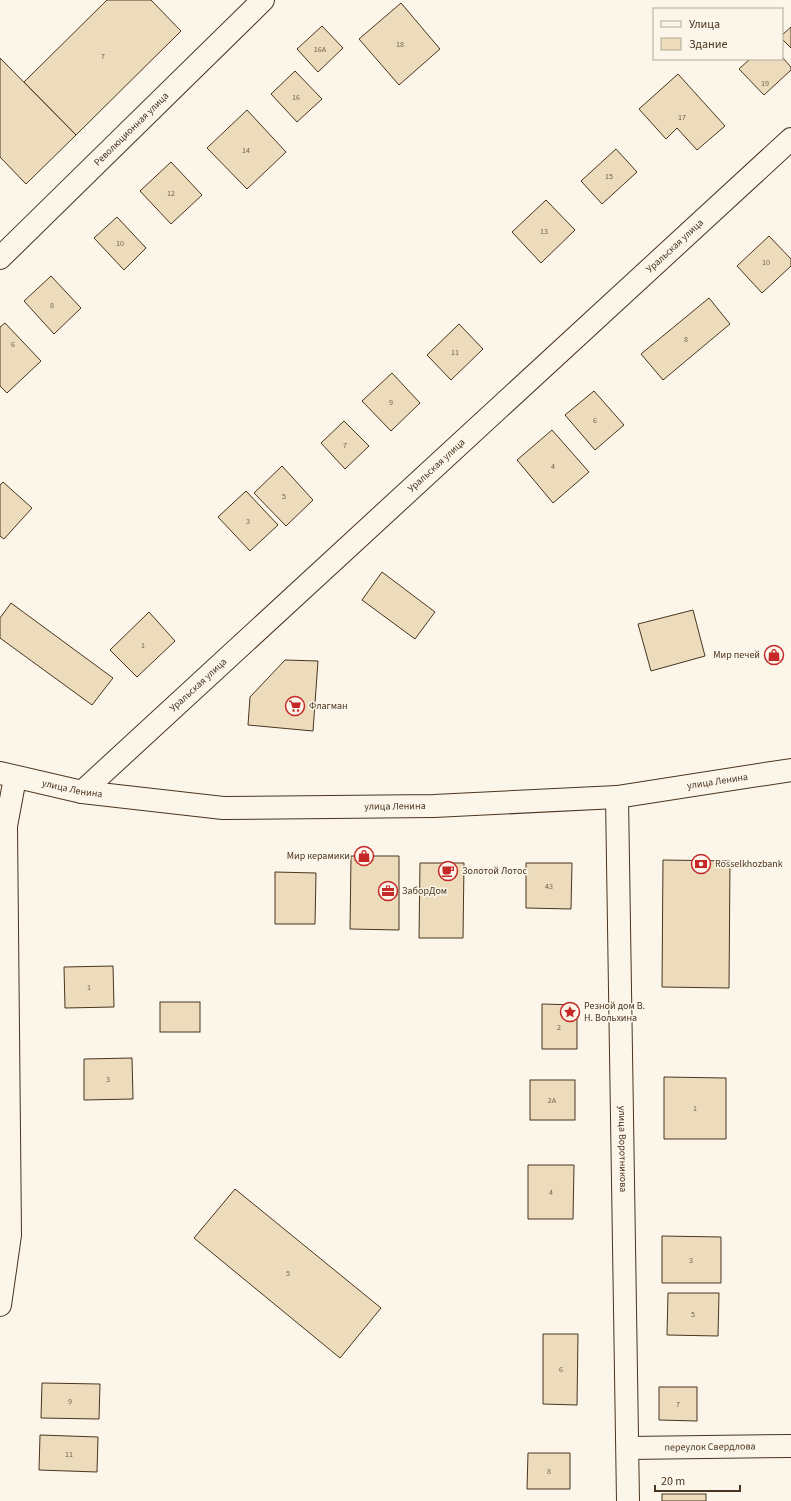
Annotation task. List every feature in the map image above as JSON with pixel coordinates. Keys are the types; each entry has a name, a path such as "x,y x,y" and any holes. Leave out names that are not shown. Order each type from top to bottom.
{"street":[{"name":"Революционная улица","path":"0,258 263,0"},
{"name":"Уральская улица","path":"82,792 791,139"},
{"name":"улица Ленина","path":"7,775 82,792 223,808 434,806 617,797 791,770"},
{"path":"0,1305 10,1235 6,826 7,775"},
{"name":"улица Воротникова","path":"617,797 628,1501"},
{"name":"переулок Свердлова","path":"628,1448 791,1446"}],"building":[{"path":"107,0 151,0 181,31 76,135 24,82"},
{"path":"401,3 440,49 399,85 359,39"},
{"path":"322,26 343,48 318,72 297,49"},
{"path":"791,27 791,48 783,40 783,34"},
{"path":"0,58 76,135 26,184 0,157"},
{"path":"783,58 791,67 791,70 764,95 739,69 749,60 783,60"},
{"path":"295,71 322,99 297,122 271,94"},
{"path":"678,74 725,126 697,150 677,128 666,139 639,109"},
{"path":"247,110 286,152 247,189 207,148"},
{"path":"616,149 637,172 602,204 581,181"},
{"path":"171,162 202,195 171,224 140,191"},
{"path":"546,200 575,230 541,263 512,232"},
{"path":"117,217 146,248 124,270 94,238"},
{"path":"769,236 791,259 791,266 762,293 737,266"},
{"path":"51,276 81,308 54,334 24,301"},
{"path":"709,298 730,324 663,380 641,354"},
{"path":"5,323 41,361 7,393 0,386 0,327"},
{"path":"459,324 483,349 451,380 427,355"},
{"path":"392,373 420,403 391,431 362,401"},
{"path":"594,391 624,425 595,450 565,415"},
{"path":"344,421 369,446 345,469 321,443"},
{"path":"552,430 589,472 553,503 517,460"},
{"path":"282,466 313,500 286,526 254,493"},
{"path":"3,482 32,508 4,539 0,536 0,485"},
{"path":"246,491 278,525 250,551 218,517"},
{"path":"382,572 435,612 415,639 362,600"},
{"path":"11,603 113,678 92,705 0,638 0,618"},
{"path":"693,610 705,656 651,671 638,624"},
{"path":"149,612 175,641 137,677 110,650"},
{"path":"285,660 318,661 313,731 248,725 250,697"},
{"path":"351,856 399,856 399,930 350,929"},
{"path":"663,860 730,861 729,988 662,987"},
{"path":"420,863 464,863 463,938 419,938"},
{"path":"526,863 572,863 571,909 526,908"},
{"path":"275,872 316,873 315,924 275,924"},
{"path":"113,966 114,1007 65,1008 64,967"},
{"path":"160,1002 200,1002 200,1032 160,1032"},
{"path":"542,1004 577,1005 577,1049 542,1049"},
{"path":"132,1058 133,1099 84,1100 84,1059"},
{"path":"664,1077 726,1078 726,1139 664,1139"},
{"path":"530,1080 575,1080 575,1120 530,1120"},
{"path":"528,1165 574,1165 573,1219 528,1219"},
{"path":"235,1189 381,1308 340,1358 194,1238"},
{"path":"662,1236 721,1237 721,1283 662,1283"},
{"path":"668,1293 719,1293 718,1336 667,1335"},
{"path":"543,1334 578,1334 577,1405 543,1404"},
{"path":"42,1383 100,1384 99,1419 41,1418"},
{"path":"659,1387 697,1387 697,1421 659,1420"},
{"path":"40,1435 98,1437 97,1472 39,1470"},
{"path":"528,1453 570,1453 570,1489 527,1489"},
{"path":"662,1494 706,1494 706,1501 662,1501"}],"place":[{"name":"Мир печей","path":"774,655"},
{"name":"Флагман","path":"295,706"},
{"name":"Мир керамики","path":"364,856"},
{"name":"Rosselkhozbank","path":"701,864"},
{"name":"Золотой Лотос","path":"448,871"},
{"name":"ЗаборДом","path":"388,891"},
{"name":"Резной дом В. Н. Вольхина","path":"570,1012"}]}
